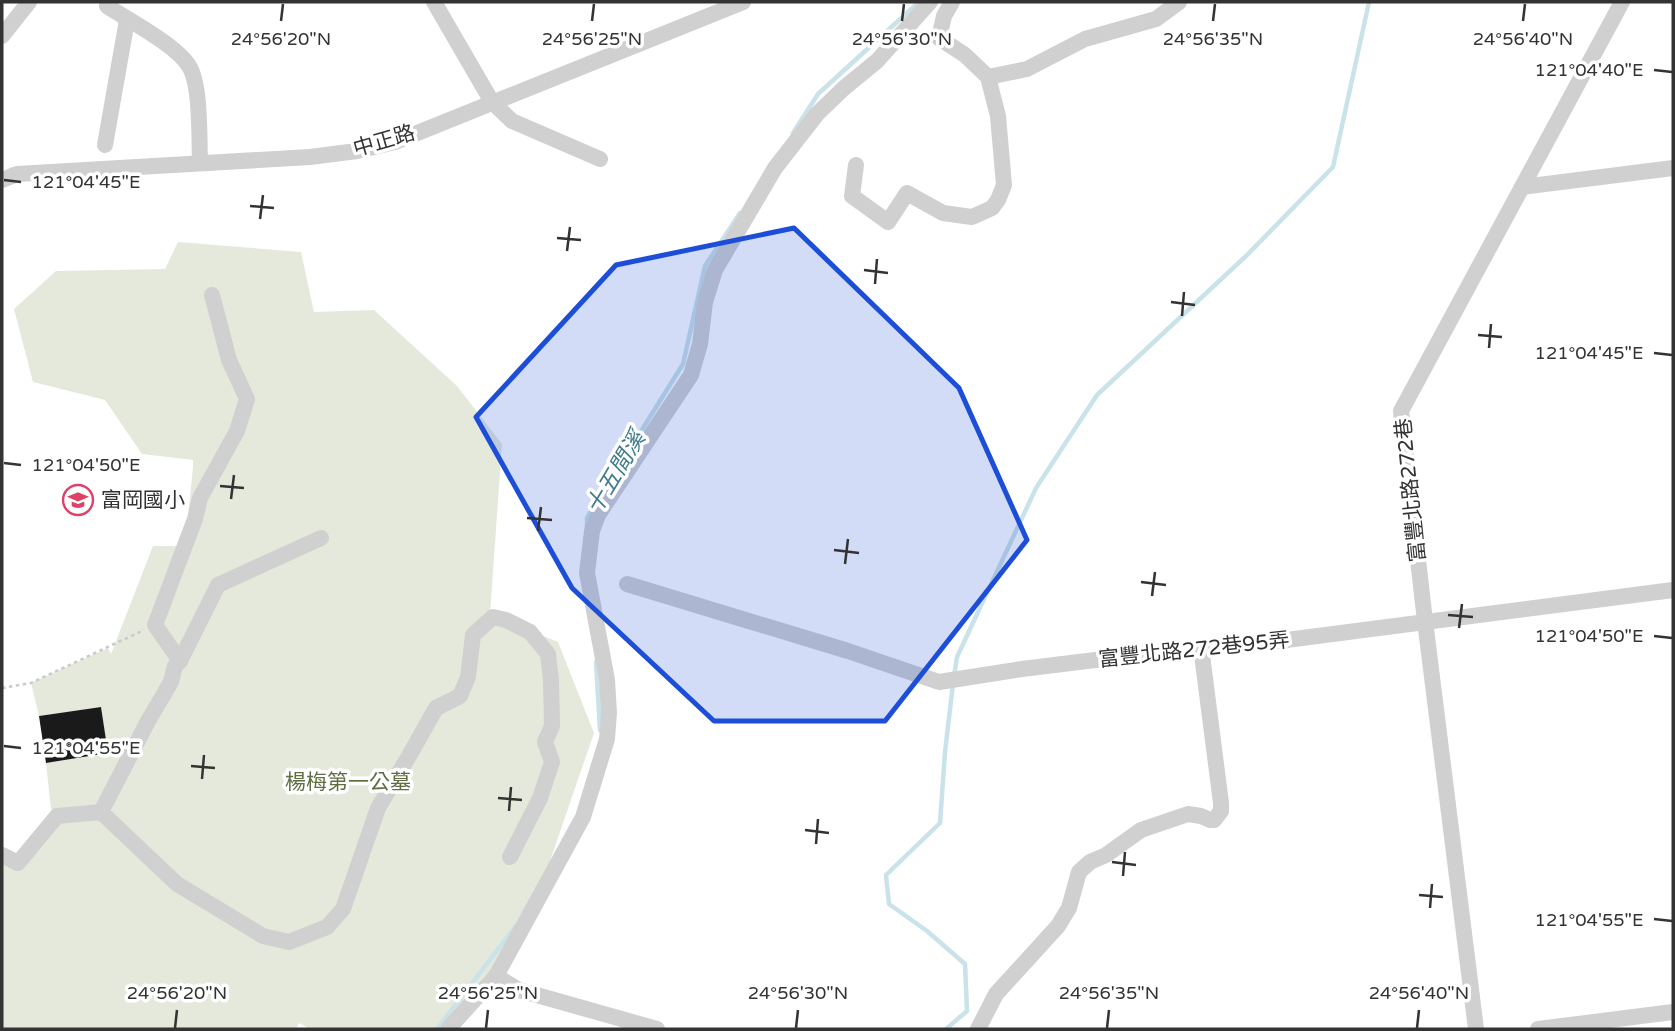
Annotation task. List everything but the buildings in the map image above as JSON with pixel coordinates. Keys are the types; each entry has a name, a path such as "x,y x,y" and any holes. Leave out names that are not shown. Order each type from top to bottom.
{"street":[{"path":"2,36 29,2"},
{"path":"434,2 492,102 512,121 600,159"},
{"name":"中正路","path":"2,180 17,174 310,157 357,151 395,142 743,2"},
{"path":"448,1029 496,976 583,817 607,739 607,680 587,573 592,531 597,515 691,375 700,344 705,302 715,270 775,169 817,114 877,61 930,2"},
{"path":"856,165 852,196 888,222 907,193 943,213 972,217 992,208 1002,192 1005,179 998,116 988,77 965,55 939,38 944,16 952,2"},
{"path":"988,77 1027,69 1085,38 1156,19 1179,2"},
{"name":"富豐北路272巷","path":"1476,1029 1401,411 1622,2"},
{"path":"107,6 178,52 191,68 196,88 200,162"},
{"path":"105,145 127,20"},
{"path":"1521,187 1673,168"},
{"path":"180,661 155,625 195,519 200,498 237,431 247,399 229,360 212,295"},
{"path":"101,812 171,682 175,666 218,585 321,538"},
{"name":"富豐北路272巷95弄","path":"627,584 848,650 939,682 1022,669 1201,647 1240,646 1673,590"},
{"path":"2,855 18,863 57,816 101,812 177,884 263,936 289,942 327,927 343,909 378,808 436,708 460,696 468,677 473,635 493,617 506,620 530,632 548,654 551,680 552,726 545,743 552,761 540,798 510,857"},
{"path":"978,1029 996,994 1058,926 1069,908 1079,872 1090,862 1106,855 1141,830 1188,814 1209,820 1218,817 1221,803 1201,647"},
{"path":"496,976 519,990 657,1029"},
{"path":"1538,1029 1673,1012"}],"path":[{"path":"2,688 31,683 155,625"}],"highlighted area":[{"path":"794,228 959,388 1027,540 885,721 714,721 572,588 476,417 616,265"}],"green space":[{"name":"楊梅第一公墓","path":"178,242 301,252 314,312 374,310 457,386 502,444 490,614 558,642 594,733 550,861 508,950 458,1029 310,1029 299,1023 296,1029 2,1029 2,856 18,862 60,821 109,818 138,731 101,812 57,816 51,809 46,763 108,753 101,707 39,716 31,683 108,648 111,654 153,546 185,546 193,467 193,460 142,454 105,400 33,382 14,309 56,271 165,269"}],"waterway":[{"name":"十五間溪","path":"793,133 818,94 919,2"},
{"path":"954,676 957,657 1036,488 1097,395 1247,255 1333,167 1369,2"},
{"name":"十五間溪","path":"587,528 587,518 683,364 705,266 740,213"},
{"name":"十五間溪","path":"596,662 600,730"},
{"path":"946,1029 967,1011 965,964 927,931 889,904 886,875 940,823 953,684"},
{"name":"十五間溪","path":"437,1029 515,927"}],"place":[{"name":"富岡國小","path":"78,500"}]}
